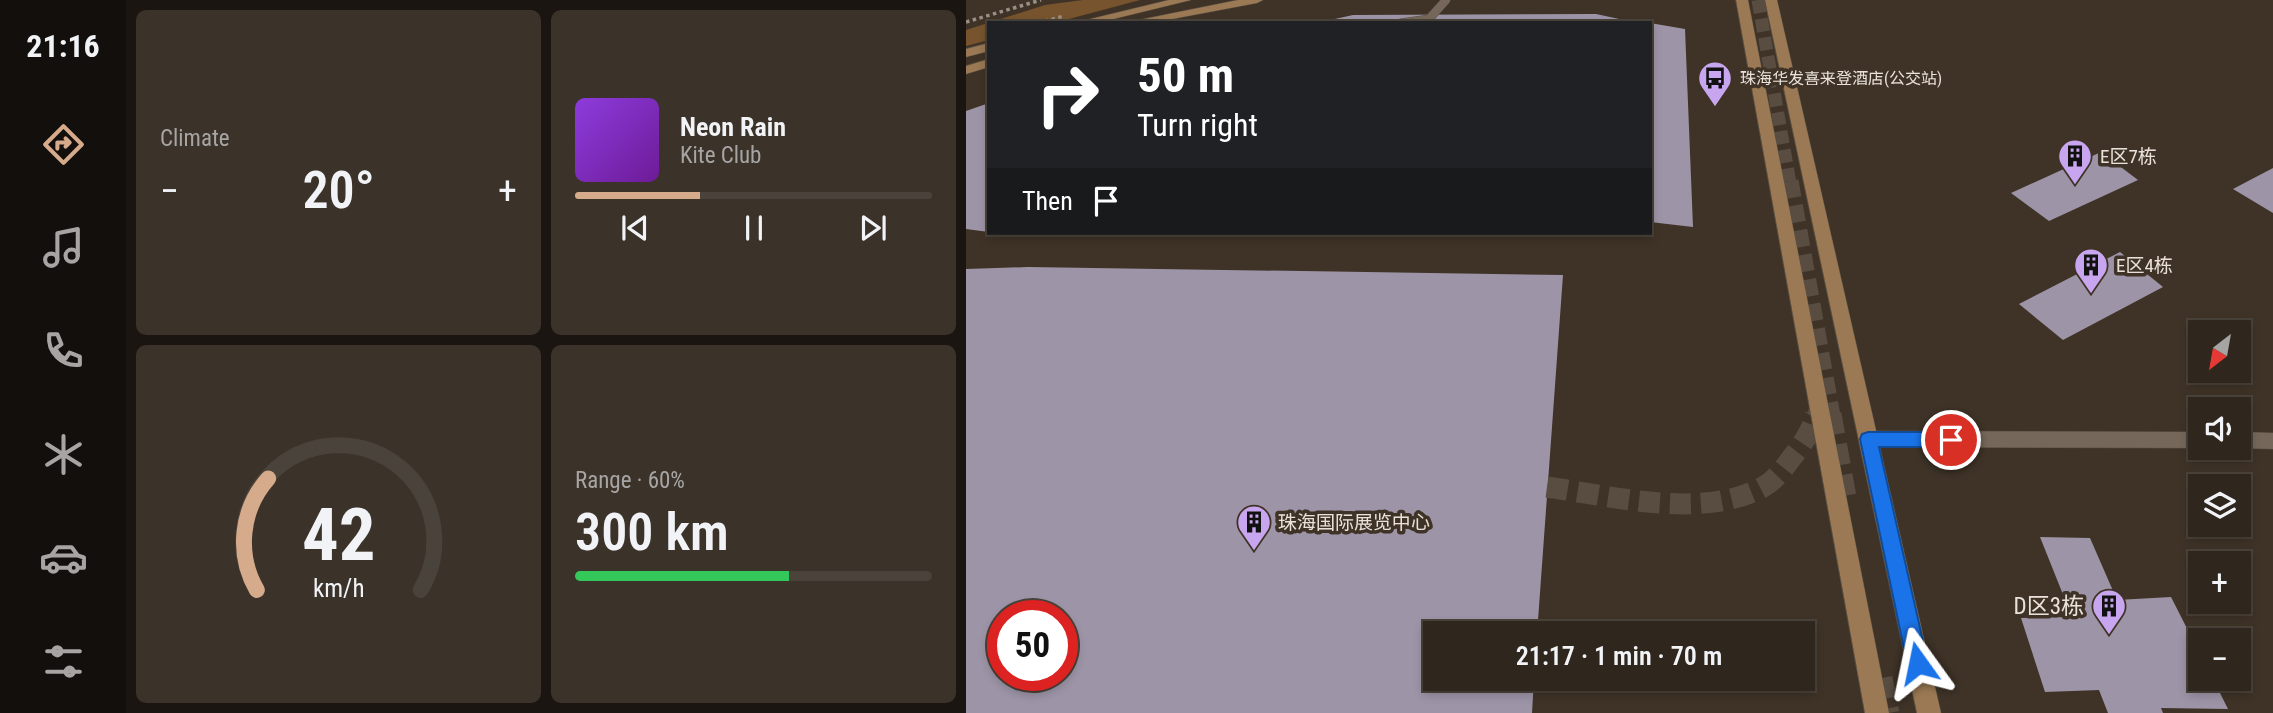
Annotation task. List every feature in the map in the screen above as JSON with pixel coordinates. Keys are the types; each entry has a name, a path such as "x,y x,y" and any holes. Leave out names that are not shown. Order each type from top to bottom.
{"main road":[{"path":"1089,21 1185,0"},
{"path":"1141,21 1257,0"},
{"path":"1742,0 1877,713"},
{"path":"1771,0 1929,713"},
{"path":"966,53 987,48"},
{"path":"966,70 987,64"}],"street":[{"path":"1868,439 2188,440"},
{"path":"2251,440 2273,440"}],"lane":[{"path":"1415,21 1429,19 1446,0"}],"path":[{"path":"966,22 1041,0"}],"shaded area":[{"path":"1083,0 1140,0 1061,21 994,21 1045,5"},
{"path":"987,23 987,41 966,46 966,30"}],"building":[{"path":"1596,14 1629,21 1326,21 1353,15"},
{"path":"1652,23 1685,29 1693,227 1652,222"},
{"path":"987,104 987,232 966,229 966,111"},
{"name":"E区7栋","path":"2101,152 2138,180 2049,221 2011,193"},
{"path":"2273,168 2273,213 2233,189"},
{"name":"E区4栋","path":"2120,252 2163,287 2063,340 2019,304"},
{"name":"珠海国际展览中心","path":"1028,267 1563,275 1538,621 1423,621 1423,691 1533,691 1532,713 966,713 966,269"},
{"name":"D区3栋","path":"2040,537 2090,538 2117,600 2171,597 2188,630 2188,691 2219,691 2228,709 2161,708 2163,713 2108,713 2099,690 2045,692 2021,618 2072,617"}],"tunnel":[{"path":"1758,0 1790,183"},
{"path":"1790,181 1832,416"},
{"path":"1816,416 1818,405"},
{"path":"1547,487 1657,503 1713,502 1739,497 1763,487 1780,473 1804,442 1816,414"},
{"path":"1831,414 1847,503"},
{"path":"1882,678 1889,713"}],"place":[{"name":"珠海华发喜来登酒店(公交站)","path":"1715,108"},
{"name":"E区7栋","path":"2075,186"},
{"name":"E区4栋","path":"2091,295"},
{"name":"珠海国际展览中心","path":"1254,552"},
{"name":"D区3栋","path":"2109,636"}],"route":[{"path":"1918,663 1868,439 1951,440"}]}
